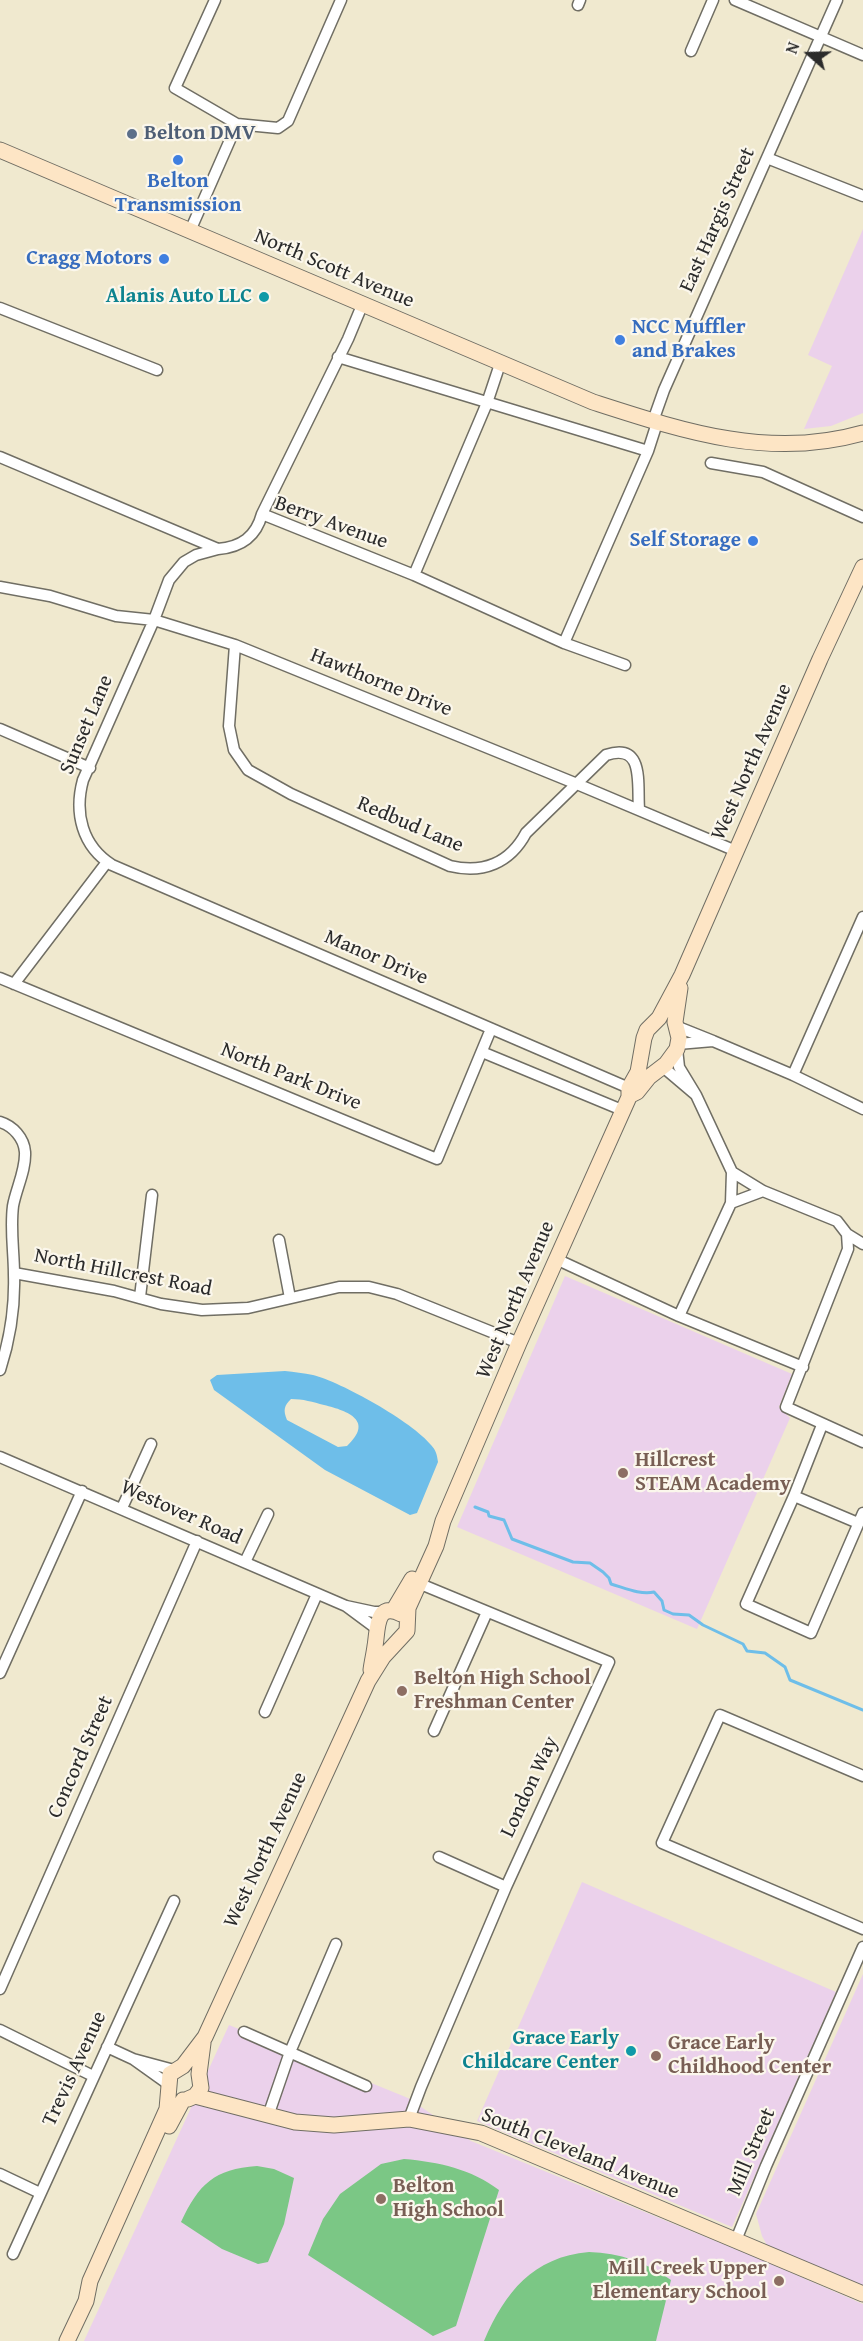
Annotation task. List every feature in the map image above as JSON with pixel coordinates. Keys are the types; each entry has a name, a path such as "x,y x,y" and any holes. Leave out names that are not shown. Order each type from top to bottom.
{"main road":[{"name":"North Scott Avenue","path":"0,150 593,402 655,422 721,438 765,445 830,441 863,433"},
{"name":"West North Avenue","path":"67,2341 86,2301 97,2286 204,2037 368,1681 383,1657 405,1636 408,1608 436,1546 443,1521 519,1343 638,1072 647,1030 659,1018 682,975 863,567"},
{"name":"West North Avenue","path":"627,1098 637,1092 649,1077 661,1068 677,1047 676,1024 682,975"},
{"path":"659,1018 665,1017 676,1024"},
{"path":"641,1059 649,1067 661,1068"},
{"name":"West North Avenue","path":"368,1681 378,1621 390,1611 411,1580 428,1543 443,1521"},
{"path":"390,1611 402,1614 407,1621"},
{"path":"377,1629 382,1639 398,1642"},
{"name":"South Cleveland Avenue","path":"184,2083 233,2105 295,2122 334,2125 409,2119 481,2133 863,2294"}],"street":[{"path":"215,0 175,88 237,124 278,128 288,121 341,0"},
{"path":"691,51 712,0"},
{"path":"735,0 863,55"},
{"name":"East Hargis Street","path":"564,643 648,451 664,390 837,0"},
{"path":"190,231 237,124"},
{"path":"767,158 863,196"},
{"path":"262,514 363,303"},
{"path":"0,308 157,370"},
{"path":"338,357 648,451"},
{"path":"414,575 487,403 500,364"},
{"path":"0,456 218,549"},
{"path":"711,463 763,472 863,517"},
{"name":"Berry Avenue","path":"218,549 231,548 248,540 255,532 262,514 414,575 564,643 625,665"},
{"name":"Sunset Lane","path":"107,862 87,839 80,818 80,792 154,620 163,591 176,570 196,555 218,549"},
{"name":"Hawthorne Drive","path":"0,587 50,596 116,616 154,620 235,645 639,809 736,851"},
{"name":"Redbud Lane","path":"235,645 229,726 234,750 248,770 291,794 450,866 462,869 483,868 505,859 526,833 606,755 618,751 627,753 636,762 639,809"},
{"path":"0,729 90,768"},
{"path":"14,984 107,862"},
{"name":"Manor Drive","path":"107,862 491,1029 627,1098"},
{"path":"793,1075 863,917"},
{"name":"North Park Drive","path":"0,978 437,1159 491,1029"},
{"path":"676,1024 793,1075 863,1109"},
{"path":"678,1316 731,1203 732,1172 696,1095 679,1067 677,1047 713,1041"},
{"path":"482,1052 627,1098"},
{"path":"661,1068 696,1095"},
{"name":"North Hillcrest Road","path":"0,1122 13,1129 19,1136 25,1153 13,1213 14,1273 140,1297 161,1304 202,1310 248,1308 339,1287 369,1287 397,1294 519,1343"},
{"path":"732,1172 763,1191 837,1221 847,1234 863,1244"},
{"path":"731,1203 763,1191"},
{"path":"140,1297 152,1196"},
{"path":"847,1234 848,1250 786,1407 863,1442"},
{"path":"279,1240 290,1298"},
{"path":"555,1260 678,1316 802,1367"},
{"path":"0,1370 10,1330 14,1273"},
{"path":"794,1496 861,1518 811,1633 746,1604 794,1496 822,1425"},
{"path":"122,1508 151,1444"},
{"name":"Westover Road","path":"0,1457 346,1606 374,1612 390,1611"},
{"path":"0,1673 82,1491"},
{"path":"245,1562 268,1514"},
{"name":"Concord Street","path":"0,1989 197,1540"},
{"name":"London Way","path":"409,2119 506,1887 609,1662 418,1583"},
{"path":"265,1712 317,1593"},
{"name":"Westover Road","path":"346,1606 377,1629"},
{"path":"434,1731 487,1612"},
{"path":"863,1776 720,1714 662,1843 863,1929"},
{"path":"439,1857 506,1887"},
{"name":"Trevis Avenue","path":"13,2254 174,1901"},
{"path":"268,2116 290,2052 336,1944"},
{"name":"Mill Street","path":"736,2240 766,2166 863,1947"},
{"path":"0,2030 93,2076"},
{"path":"244,2032 366,2086"},
{"path":"107,2047 184,2083"},
{"path":"0,2175 40,2193"}],"shaded area":[{"path":"863,229 863,413 831,426 804,429 832,366 808,355"},
{"name":"Hillcrest STEAM Academy","path":"565,1276 792,1374 779,1407 790,1418 697,1629 457,1527"},
{"name":"Grace Early Childhood Center","path":"582,1882 836,1992 732,2227 477,2121"},
{"path":"863,1974 863,2288 768,2247 762,2236 756,2214"},
{"name":"Belton High School","path":"229,2025 408,2098 471,2141 863,2304 863,2341 84,2341"}],"green space":[{"path":"404,2159 454,2168 477,2177 499,2190 456,2326 433,2336 308,2255 323,2219 340,2194 381,2164"},
{"path":"257,2166 274,2169 294,2178 284,2224 268,2262 258,2264 222,2249 181,2222 194,2198 210,2181 230,2171"},
{"path":"589,2252 611,2254 632,2260 652,2268 671,2280 656,2341 484,2341 501,2307 523,2280 552,2261 569,2255"}],"water":[{"path":"285,1371 313,1375 358,1394 409,1425 433,1447 438,1462 417,1513 410,1515 325,1470 214,1390 210,1380 217,1375","holes":["291,1399 333,1407 349,1414 358,1424 355,1437 347,1446 338,1447 287,1420 285,1411"]}],"waterway":[{"path":"475,1507 488,1512 489,1516 504,1520 512,1539 573,1562 590,1563 603,1572 611,1584 638,1592 654,1592 662,1601 664,1610 673,1614 689,1615 703,1625 743,1644 747,1651 765,1653 785,1667 790,1680 863,1710"}],"place":[{"name":"Belton DMV","path":"132,134"},
{"name":"Belton Transmission","path":"178,160"},
{"name":"Cragg Motors","path":"164,259"},
{"name":"Alanis Auto LLC","path":"264,297"},
{"name":"NCC Muffler and Brakes","path":"620,340"},
{"name":"Self Storage","path":"753,541"},
{"name":"Hillcrest STEAM Academy","path":"623,1473"},
{"name":"Belton High School Freshman Center","path":"402,1691"},
{"name":"Grace Early Childcare Center","path":"631,2051"},
{"name":"Grace Early Childhood Center","path":"656,2056"},
{"name":"Belton High School","path":"381,2199"},
{"name":"Mill Creek Upper Elementary School","path":"779,2281"}]}
